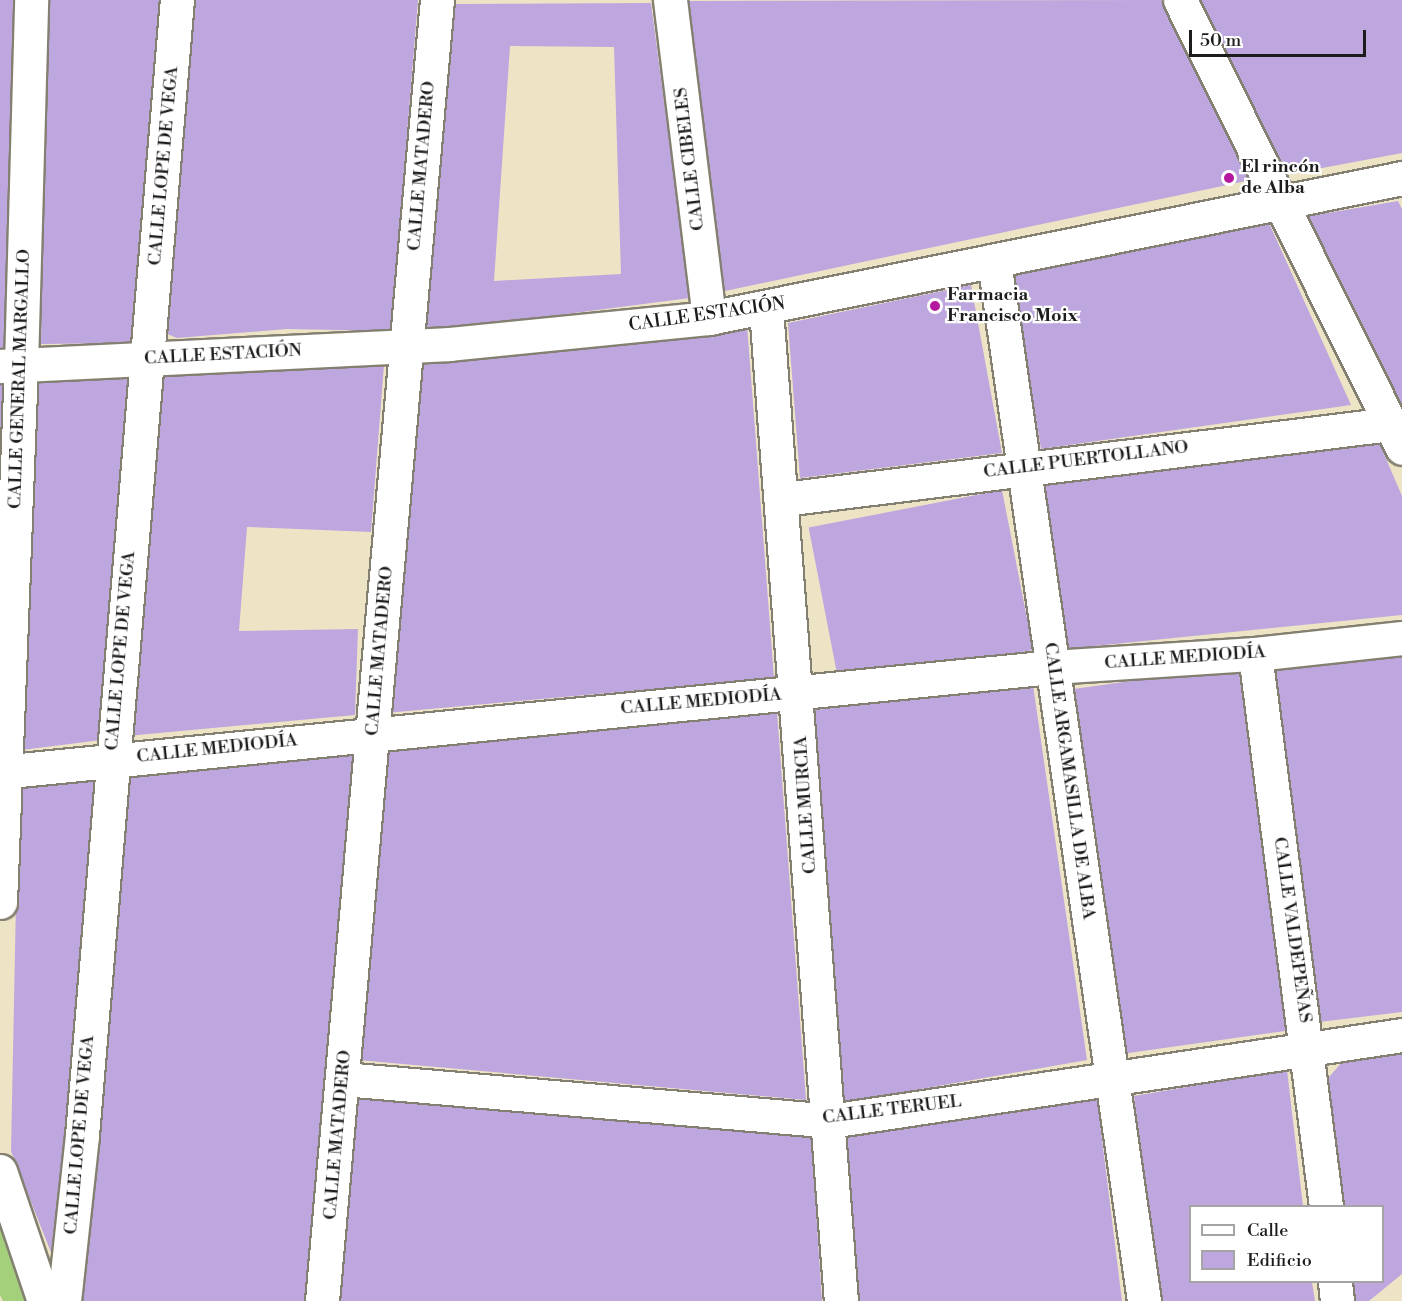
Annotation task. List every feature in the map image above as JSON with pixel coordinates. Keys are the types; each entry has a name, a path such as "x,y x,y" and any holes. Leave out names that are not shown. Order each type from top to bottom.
{"street":[{"name":"CALLE GENERAL MARGALLO","path":"0,902 11,366 31,0"},
{"name":"CALLE LOPE DE VEGA","path":"64,1301 82,1135 111,760 148,359 177,0"},
{"name":"CALLE MATADERO","path":"322,1301 437,0"},
{"name":"CALLE CIBELES","path":"670,0 709,318"},
{"path":"1180,0 1396,436"},
{"name":"CALLE ESTACIÓN","path":"11,366 405,346 709,318 766,309 1402,178"},
{"name":"CALLE ARGAMASILLA DE ALBA","path":"994,261 1144,1301"},
{"name":"CALLE MURCIA","path":"766,309 798,694 841,1301"},
{"name":"CALLE PUERTOLLANO","path":"783,499 1023,467 1396,436"},
{"name":"CALLE MEDIODÍA","path":"4,771 373,732 798,694 1052,667 1255,654 1402,639"},
{"name":"CALLE VALDEPEÑAS","path":"1255,654 1308,1049 1326,1205"},
{"name":"CALLE TERUEL","path":"343,1079 830,1121 1402,1035"},
{"path":"0,1171 44,1301"},
{"path":"1335,1283 1337,1301"}],"green space":[{"path":"0,1215 19,1264 26,1301 3,1301 0,1295"}],"building":[{"path":"0,0 22,0 10,347 0,348"},
{"path":"45,0 166,0 134,343 41,344"},
{"path":"191,0 418,0 391,331 287,329 177,338 165,333"},
{"path":"1161,0 1251,180 725,291 685,1"},
{"path":"1200,0 1402,0 1402,153 1285,175"},
{"path":"651,3 690,298 419,333 454,4","holes":["510,46 614,47 621,274 494,281"]},
{"path":"1398,201 1402,209 1402,417 1304,217"},
{"path":"1269,223 1351,405 1041,449 1012,271"},
{"path":"971,285 1002,453 800,478 788,323"},
{"path":"747,325 774,678 386,713 418,358 666,341"},
{"path":"384,365 371,532 247,527 239,631 358,629 355,715 127,736 160,376"},
{"path":"138,372 101,740 22,750 31,388 46,377"},
{"path":"0,381 5,381 2,460 0,460"},
{"path":"1378,440 1402,496 1402,615 1065,649 1042,478"},
{"path":"1002,490 1033,650 840,688 809,528"},
{"path":"1402,653 1402,1012 1319,1022 1274,668"},
{"path":"1238,666 1289,1030 1125,1054 1074,689"},
{"path":"1033,685 1087,1060 841,1103 815,710"},
{"path":"777,712 806,1100 358,1060 386,748"},
{"path":"344,751 356,753 310,1301 83,1301 126,776"},
{"path":"94,773 99,784 54,1260 11,1151 18,801 20,788 28,782"},
{"path":"1402,1053 1402,1274 1369,1301 1354,1301 1351,1283 1384,1283 1384,1205 1341,1205 1324,1083 1342,1062"},
{"path":"1287,1070 1303,1205 1189,1205 1189,1283 1312,1283 1315,1301 1162,1301 1134,1096"},
{"path":"358,1099 811,1134 822,1301 334,1301 351,1108"},
{"path":"1097,1099 1122,1301 856,1301 844,1138"}],"place":[{"name":"El rincón de Alba","path":"1229,178"},
{"name":"Farmacia Francisco Moix","path":"935,306"}]}
